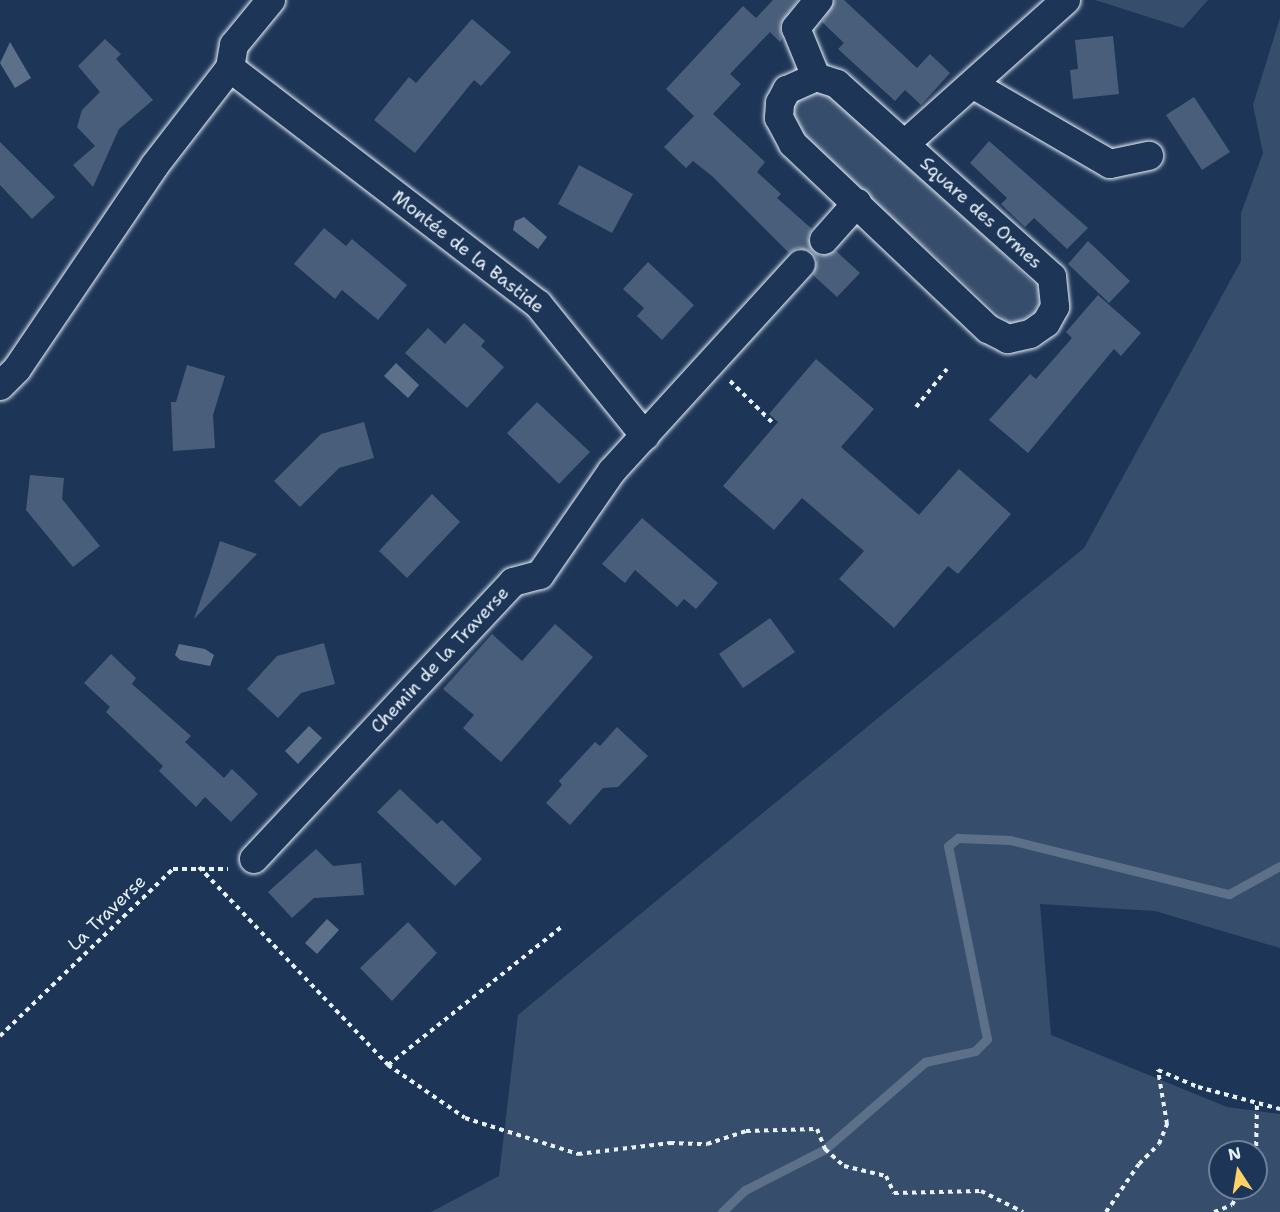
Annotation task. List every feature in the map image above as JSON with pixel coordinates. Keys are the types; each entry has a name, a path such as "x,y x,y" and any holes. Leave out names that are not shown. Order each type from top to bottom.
{"street":[{"path":"0,386 17,369 155,165 230,68 234,45 272,0"},
{"path":"816,76 796,28 819,0"},
{"name":"Square des Ormes","path":"905,144 974,85 1066,0"},
{"name":"Montée de la Bastide","path":"230,68 538,304 645,436"},
{"name":"Square des Ormes","path":"816,76 837,84 905,144 1052,277 1055,307 1046,323 1030,334 1008,339 988,329 793,144 779,118 787,90 816,76"},
{"path":"974,85 1110,164 1149,156"},
{"path":"824,240 857,203"},
{"path":"645,436 801,264"},
{"name":"Chemin de la Traverse","path":"254,859 513,582 540,575 612,471 645,436"}],"path":[{"path":"710,362 775,425"},
{"path":"916,407 947,369"},
{"name":"La Traverse","path":"0,1036 173,868 227,869 254,859"},
{"path":"199,867 388,1065 465,1118 578,1154 670,1143 707,1144 746,1131 817,1129 825,1149 844,1166 886,1176 894,1193 981,1191 1023,1212"},
{"path":"388,1065 564,925"},
{"path":"1106,1212 1139,1164 1159,1144 1167,1124 1158,1070 1198,1087 1280,1109"},
{"path":"1256,1140 1257,1102"},
{"path":"1214,1212 1232,1205 1235,1200"}],"shaded area":[{"path":"1095,0 1208,0 1183,28"},
{"path":"1280,18 1280,948 1155,911 1040,904 1051,1035 1227,1107 1280,1114 1280,1212 431,1212 499,1176 518,1015 1084,548 1241,261 1241,213 1263,153 1253,105"},
{"path":"10,42 31,78 15,88 0,63"},
{"path":"806,91 826,91 977,229 1039,289 1038,310 1012,326 793,128 793,101"},
{"path":"524,217 547,237 538,249 513,230 515,221"},
{"path":"396,363 419,385 408,398 384,376"},
{"path":"179,644 205,649 214,655 210,666 180,660 175,655"},
{"path":"309,726 322,738 298,764 285,751"},
{"path":"327,919 339,930 317,954 305,943"}],"building":[{"path":"773,0 798,0 780,25 782,39 780,42 770,32 730,74 741,84 713,114 765,162 757,172 781,194 777,198 812,229 808,237 813,252 821,256 836,251 860,273 837,297 813,275 817,260 812,251 797,248 789,253 712,176 693,161 686,168 664,147 694,116 666,89 743,6 756,18"},
{"path":"835,0 844,0 917,68 930,54 950,73 921,105 905,90 895,101 838,49 844,43 822,22"},
{"path":"472,19 511,52 481,86 474,80 415,153 374,120 409,77 416,83"},
{"path":"1113,36 1119,94 1073,99 1070,70 1078,69 1075,40"},
{"path":"105,39 121,54 116,59 153,100 119,129 93,187 73,165 95,146 77,127 82,110 100,92 78,66"},
{"path":"1194,97 1230,152 1202,170 1166,115"},
{"path":"989,141 1088,228 1067,249 1034,218 1025,227 1001,204 1007,198 970,163"},
{"path":"0,142 55,197 32,219 0,185"},
{"path":"579,165 633,194 612,233 558,204"},
{"path":"324,228 346,246 352,239 407,285 378,320 342,290 335,299 294,264"},
{"path":"1088,241 1130,281 1109,303 1068,264"},
{"path":"648,262 694,305 662,340 637,316 644,308 623,289"},
{"path":"1098,295 1141,333 1121,356 1114,349 1028,453 989,420 1030,374 1036,379 1072,338 1066,332"},
{"path":"464,323 485,341 481,346 504,367 467,408 405,353 428,328 445,344"},
{"path":"816,359 874,409 841,447 919,515 959,469 1011,514 958,574 948,566 894,628 839,579 864,551 802,498 774,530 723,486 778,422 769,414"},
{"path":"187,365 225,376 213,415 215,448 173,451 171,402 176,402"},
{"path":"537,402 590,452 559,484 507,433"},
{"path":"364,422 374,458 339,468 300,507 274,481 321,434"},
{"path":"30,475 64,478 62,499 100,546 73,567 26,510"},
{"path":"432,494 460,522 407,578 379,551"},
{"path":"642,518 718,583 696,609 684,599 677,607 635,570 625,583 602,564"},
{"path":"220,541 257,554 194,619 210,573"},
{"path":"770,618 795,652 743,688 719,654"},
{"path":"555,624 593,657 501,762 463,728 474,715 443,689 492,634 522,661"},
{"path":"324,643 335,684 301,693 278,718 247,689 277,656"},
{"path":"111,654 136,678 132,684 191,736 185,742 224,778 232,769 258,794 231,822 205,797 196,807 159,771 163,766 106,712 110,707 84,683"},
{"path":"617,727 648,756 618,787 603,788 570,825 546,803 562,785 559,781 595,742 600,746"},
{"path":"400,789 437,824 442,820 482,859 455,886 377,812"},
{"path":"316,849 333,866 361,863 364,895 314,898 292,918 268,892"},
{"path":"408,922 437,953 392,1001 360,968"}],"waterway":[{"path":"722,1212 745,1190 825,1149 925,1062 975,1051 987,1039 948,846 958,838 1010,840 1229,894 1280,866"}]}
